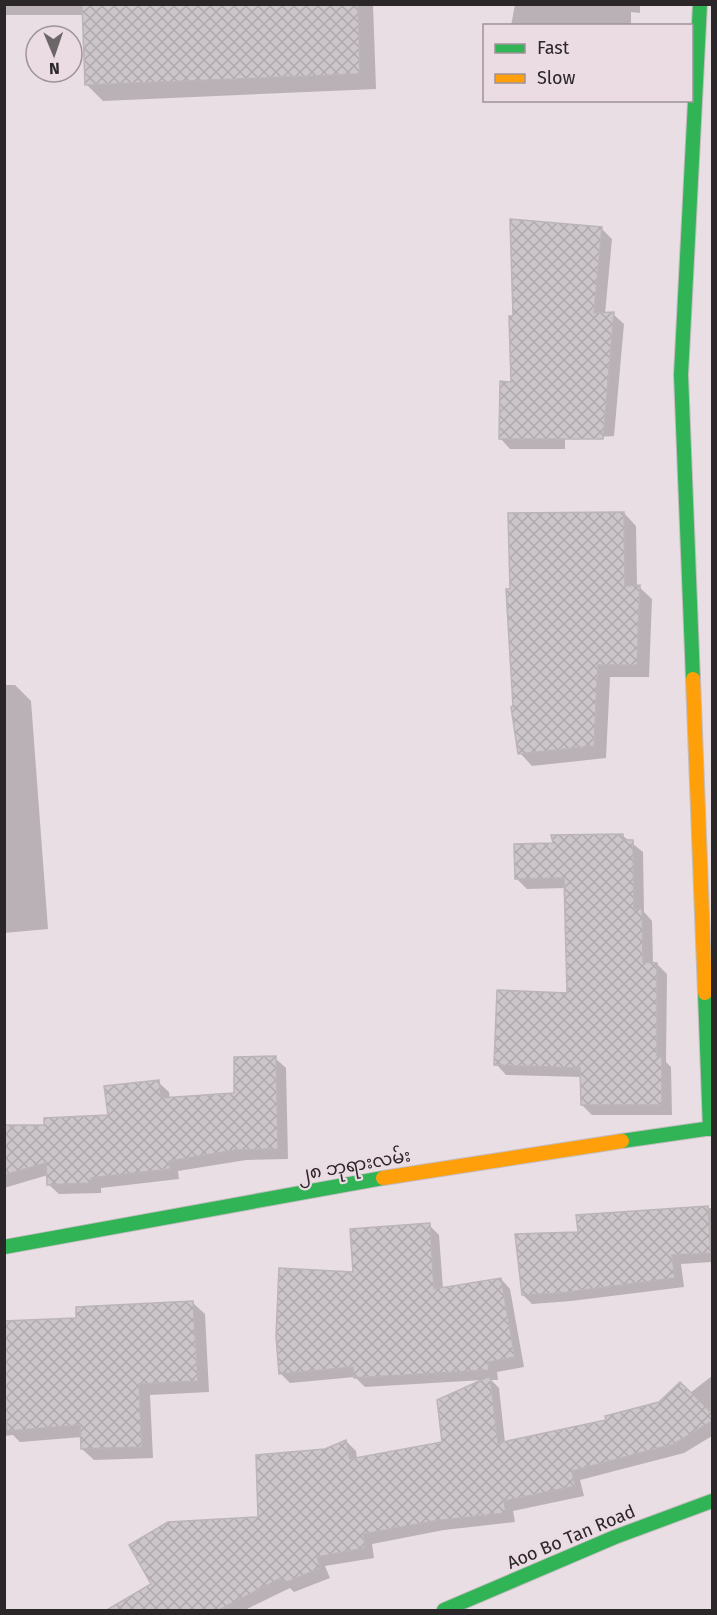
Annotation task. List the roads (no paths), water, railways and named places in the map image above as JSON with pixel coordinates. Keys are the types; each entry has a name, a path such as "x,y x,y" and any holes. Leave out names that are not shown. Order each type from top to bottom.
{"street":[{"path":"700,4 681,375 711,1129"},
{"name":"၂၈ ဘုရားလမ်း","path":"4,1247 420,1171 711,1129"},
{"name":"Aoo Bo Tan Road","path":"444,1611 615,1537 712,1501"}]}
